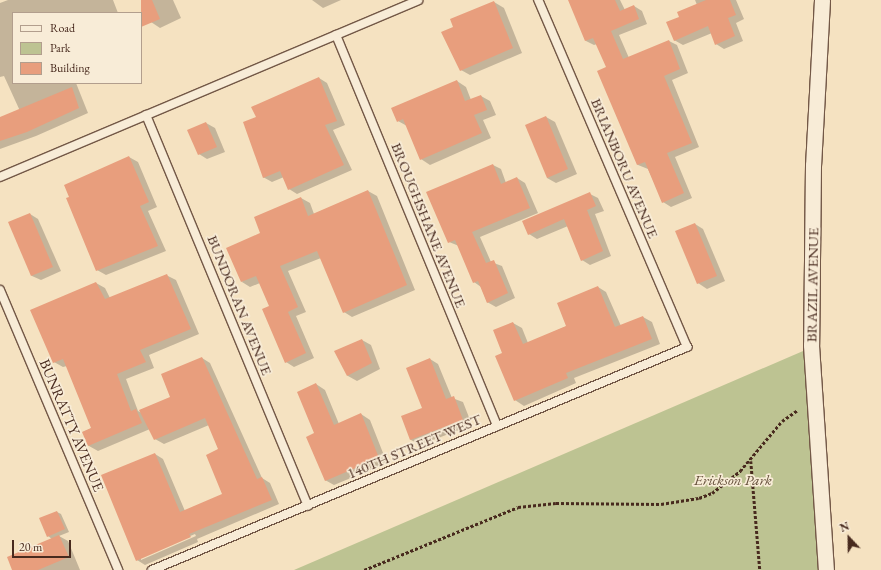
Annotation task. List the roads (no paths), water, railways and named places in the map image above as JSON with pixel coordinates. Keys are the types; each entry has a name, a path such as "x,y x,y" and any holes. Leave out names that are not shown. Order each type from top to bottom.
{"street":[{"name":"BRAZIL AVENUE","path":"822,0 813,173 811,345 826,570"}],"lane":[{"path":"0,177 418,0"},
{"name":"BRIANBORU AVENUE","path":"538,0 687,347"},
{"name":"BROUGHSHANE AVENUE","path":"336,35 497,426"},
{"name":"BUNDORAN AVENUE","path":"146,115 308,506"},
{"name":"BUNRATTY AVENUE","path":"0,290 118,570"},
{"name":"140TH STREET WEST","path":"152,570 687,347"}],"park label":[{"name":"Erickson Park","path":"733,480"}]}
